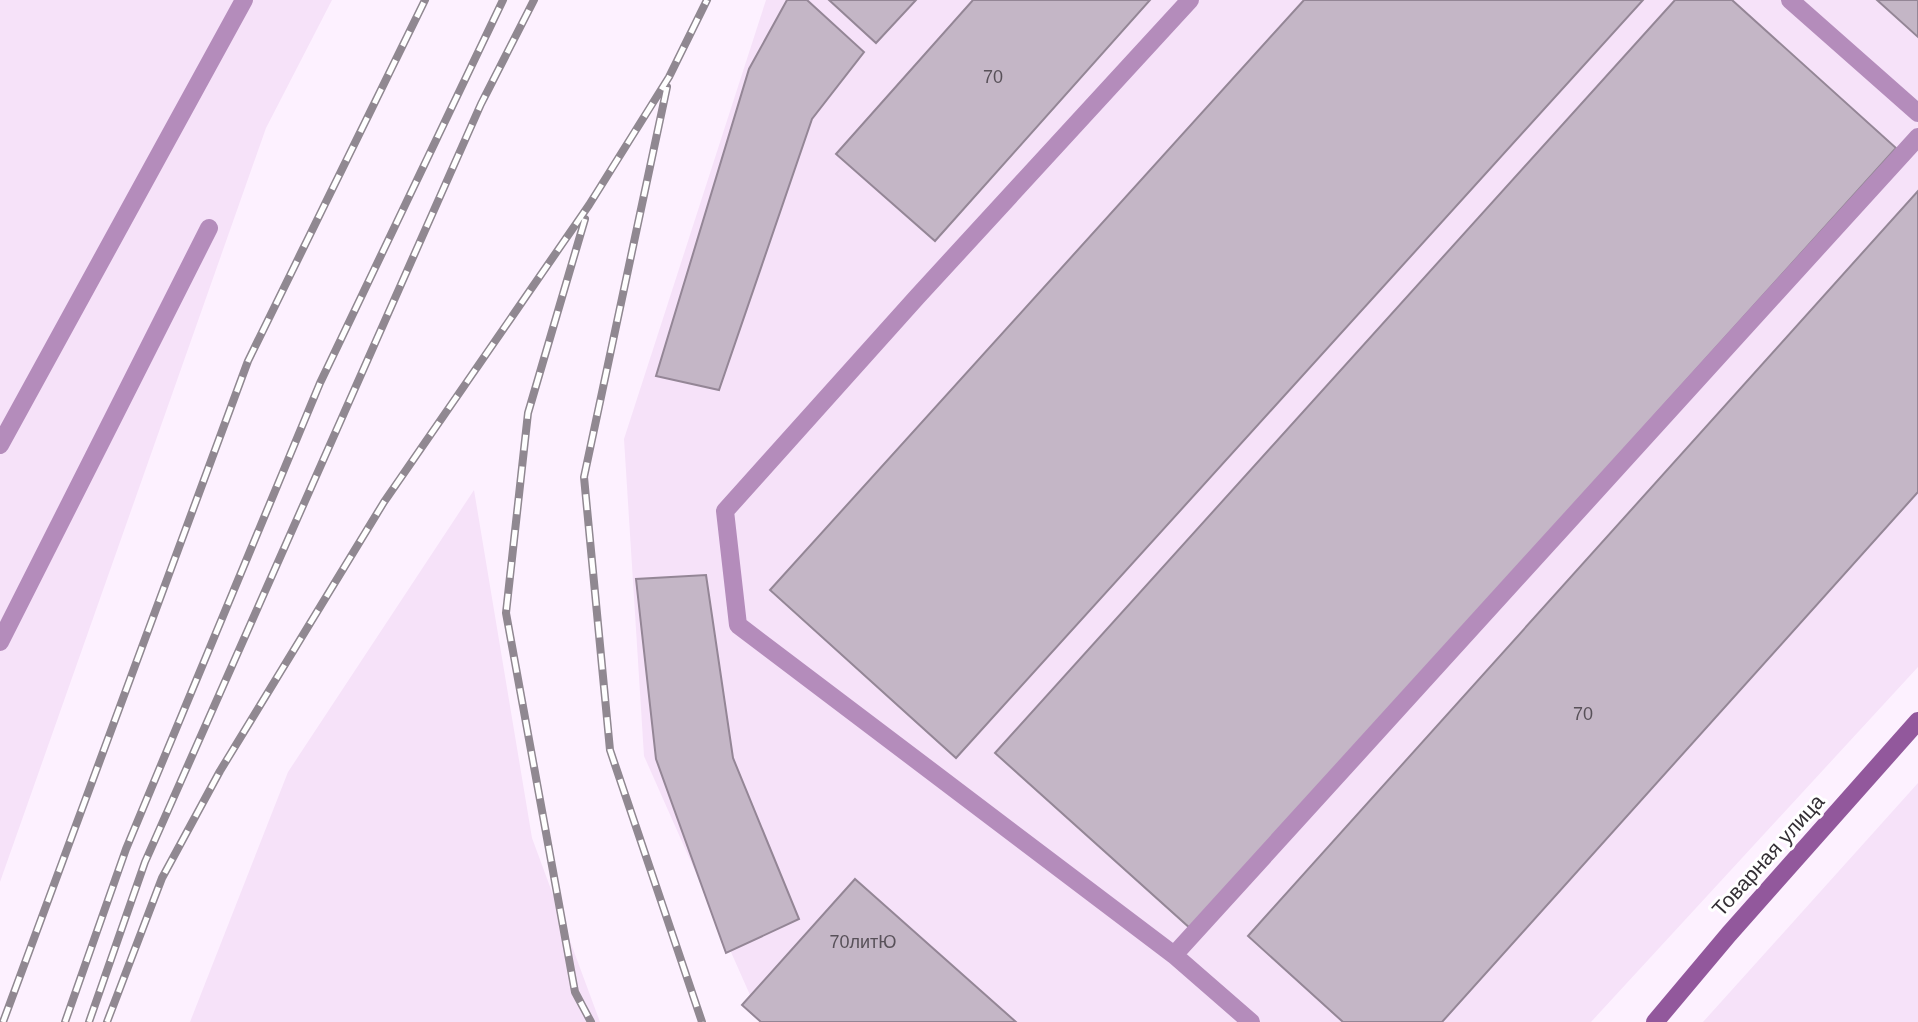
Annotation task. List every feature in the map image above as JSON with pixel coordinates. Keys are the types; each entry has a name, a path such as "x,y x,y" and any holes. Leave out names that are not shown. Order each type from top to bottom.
{"street":[{"name":"Товарная улица","path":"1655,1022 1729,934 1918,721"}],"lane":[{"path":"0,445 244,0"},
{"path":"1189,0 725,511 737,625 1174,956 1251,1022"},
{"path":"1790,0 1918,113"},
{"path":"1174,956 1918,137"},
{"path":"0,642 209,228"}],"shaded area":[{"path":"0,0 332,0 266,128 0,882"},
{"path":"766,0 1918,0 1918,667 1591,1022 762,1022 644,756 624,439"},
{"path":"474,490 532,838 600,1022 190,1022 288,772"},
{"path":"1918,783 1918,1022 1703,1022"}],"building":[{"path":"787,0 807,0 864,52 812,119 719,390 656,376 749,69"},
{"path":"829,0 916,0 876,43"},
{"path":"973,0 1150,0 935,241 836,154"},
{"path":"1304,0 1643,0 956,758 770,590"},
{"path":"1675,0 1732,0 1896,148 1191,929 995,753"},
{"path":"1877,0 1918,0 1918,37"},
{"path":"1918,191 1918,492 1442,1022 1343,1022 1248,936"},
{"path":"706,575 733,758 799,919 726,953 656,759 636,579"},
{"path":"855,879 1016,1022 761,1022 742,1005"}],"railway":[{"path":"3,1022 248,361 425,0"},
{"path":"65,1022 126,849 320,383 503,0"},
{"path":"89,1022 145,862 481,104 534,0"},
{"path":"107,1022 162,878 220,771 384,502 589,205 669,77 707,0"},
{"path":"667,87 584,477 610,750 702,1022"},
{"path":"585,219 528,413 506,613 575,992 591,1022"}]}
